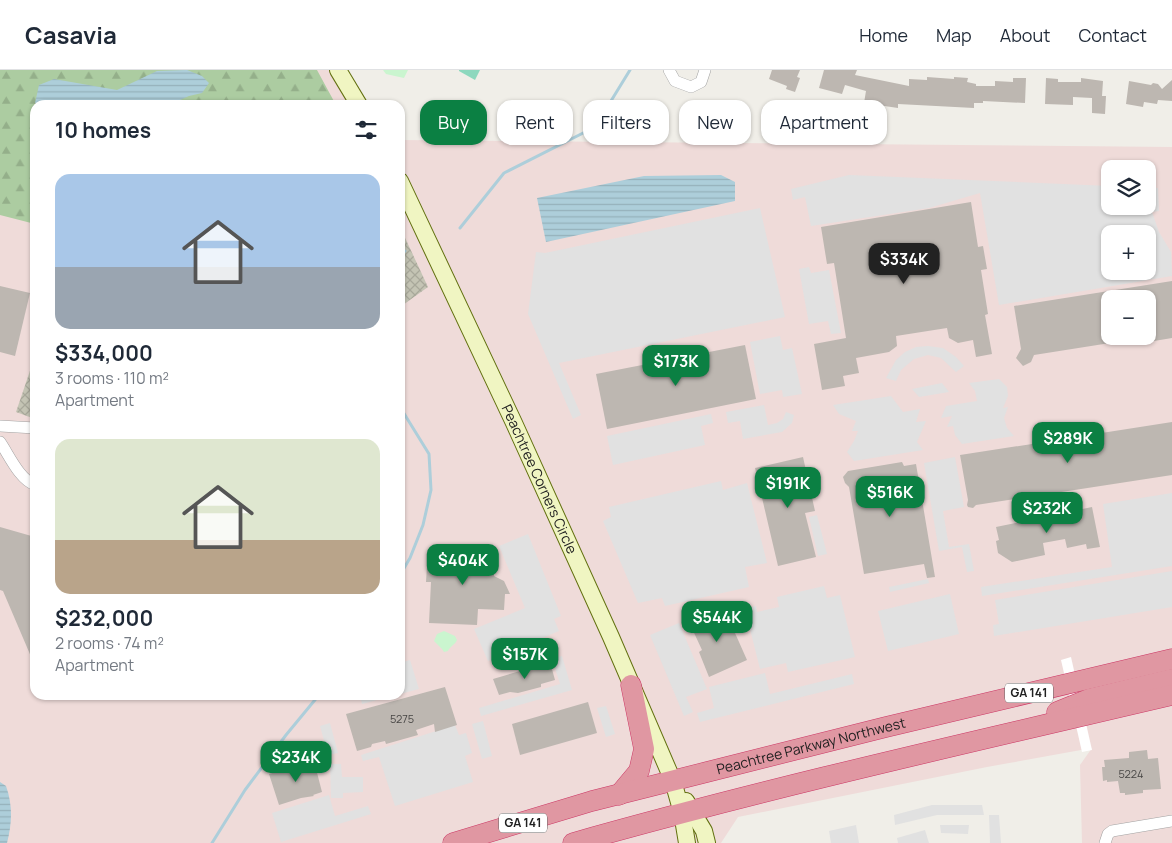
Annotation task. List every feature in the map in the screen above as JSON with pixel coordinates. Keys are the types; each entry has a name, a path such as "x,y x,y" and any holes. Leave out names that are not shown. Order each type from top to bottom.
{"highway":[{"name":"Peachtree Parkway Northwest","path":"453,843 592,802 673,781 886,727 1172,659"},
{"path":"1024,729 1060,710 1089,699 1172,679"},
{"path":"619,795 639,771 644,749 631,685"},
{"name":"GA 141","path":"573,843 687,811 826,776 1172,695"}],"street":[{"path":"338,70 356,100"},
{"path":"669,70 675,81 691,87 701,82 705,70"},
{"name":"Peachtree Corners Circle","path":"405,191 522,441 673,781 687,811 704,831 707,843"},
{"path":"0,426 30,428"},
{"path":"0,442 22,475 30,482"},
{"name":"Peachtree Corners Circle","path":"687,811 687,843"},
{"path":"1105,843 1108,834 1112,831 1172,821"}],"shaded area":[{"path":"0,70 348,70 366,100 30,100 30,700 405,700 405,140 420,140 420,145 487,145 487,141 497,141 497,145 573,145 573,142 583,142 583,145 669,145 669,142 679,143 679,145 751,145 751,143 761,143 761,145 1172,147 1172,843 1082,843 1080,765 1092,748 738,817 721,843 0,843"},
{"path":"849,175 1101,186 1101,215 1153,215 1159,232 1171,252 1172,276 1156,279 1156,225 1101,225 1101,280 1148,280 999,305 980,193 929,208 811,226 805,197 793,200 791,189"},
{"path":"1156,188 1158,188 1159,211 1156,211"},
{"path":"760,208 785,317 559,363 581,415 573,419 528,314 536,252 545,253"},
{"path":"405,238 428,287 405,303"},
{"path":"809,267 811,273 829,270 841,333 831,334 828,321 809,324 799,269"},
{"path":"780,336 783,350 792,348 802,394 783,397 782,390 760,394 750,342"},
{"path":"916,347 943,348 956,357 964,366 956,372 941,358 928,355 914,359 901,370 896,381 886,378 896,360 905,352"},
{"path":"30,371 30,417 16,412"},
{"path":"999,379 1007,387 1008,396 1003,408 1008,407 1004,418 1007,428 1014,436 962,444 955,435 953,426 947,427 952,416 941,418 946,406 977,401 975,391 969,383"},
{"path":"942,383 949,392 919,397 912,389"},
{"path":"891,396 903,412 920,409 916,422 926,421 917,442 923,450 854,461 847,452 858,431 852,431 856,421 839,414 833,405"},
{"path":"764,405 768,425 783,419 786,412 794,415 792,423 782,432 743,439 740,421 728,423 726,412"},
{"path":"711,414 713,423 701,426 705,445 613,465 607,436"},
{"path":"955,457 964,507 943,511 949,547 969,544 974,571 967,572 962,547 939,551 924,463"},
{"path":"721,481 723,490 747,483 767,563 745,567 749,587 665,606 662,598 638,603 603,521 611,517 609,507"},
{"path":"1172,493 1172,566 982,596 981,587 1112,567 1103,504"},
{"path":"817,515 827,554 818,556 809,517"},
{"path":"528,534 561,616 554,619 559,631 488,661 474,629 525,608 499,546"},
{"path":"1172,571 1172,607 994,636 993,625 999,624 995,600"},
{"path":"928,579 929,583 890,592 889,587"},
{"path":"824,586 827,598 840,595 855,657 788,672 786,663 760,669 745,609 756,606 757,612 779,607 777,597"},
{"path":"950,594 959,634 888,651 878,611"},
{"path":"679,623 707,689 686,697 693,712 684,716 650,635"},
{"path":"562,656 572,690 481,716 479,708 560,684 552,659"},
{"path":"410,660 419,689 405,693 405,662"},
{"path":"765,673 770,694 852,674 854,684 700,722 697,713 714,708 709,687"},
{"path":"361,700 377,700 362,704"},
{"path":"606,706 615,734 606,737 597,708"},
{"path":"483,721 492,756 482,759 472,724"},
{"path":"330,723 338,753 328,755 320,726"},
{"path":"455,725 459,735 466,733 472,753 465,756 473,782 395,806 379,757 363,761 361,755"},
{"path":"330,764 341,764 342,777 363,777 363,792 343,793 343,798 331,798"},
{"path":"329,795 335,816 368,806 371,814 281,842 272,813"},
{"path":"932,805 982,805 984,815 937,815 895,825 894,815"},
{"path":"989,815 999,815 1001,843 990,843"},
{"path":"856,825 859,843 831,843 829,831"},
{"path":"940,825 969,825 968,834 941,833"},
{"path":"925,830 929,843 898,843 897,838"}],"green space":[{"path":"0,70 317,70 333,100 30,100 30,223 0,215"},
{"path":"383,70 408,70 404,78 386,74"},
{"path":"459,70 480,70 475,80"},
{"path":"444,631 455,636 457,640 448,651 444,652 434,641 437,634"}],"water":[{"path":"187,70 202,76 209,83 202,93 180,100 36,100 39,85 54,79 117,90 157,71"},
{"path":"721,175 735,182 735,201 546,242 537,198 644,176"},
{"path":"0,782 6,786 11,808 7,843 0,843"}],"pier":[{"path":"1071,657 1092,750 1082,752 1061,660"}],"building":[{"path":"772,70 800,70 797,77 800,78 795,92 786,89 787,86 769,79"},
{"path":"824,70 857,70 855,75 909,86 909,79 927,80 927,77 968,78 967,82 976,84 976,86 995,86 995,81 1013,82 1013,78 1026,78 1025,103 983,101 983,103 974,103 974,108 898,104 898,108 887,106 887,100 864,100 866,91 845,85 842,94 819,88"},
{"path":"1046,78 1058,79 1058,82 1081,82 1081,78 1103,81 1102,96 1106,96 1105,114 1092,113 1092,98 1073,97 1073,105 1045,104"},
{"path":"1172,80 1172,101 1158,100 1157,104 1144,102 1143,107 1126,104 1129,81 1151,85 1153,83 1158,84 1162,89"},
{"path":"971,202 978,247 983,246 987,269 981,270 988,314 985,315 992,354 976,357 973,340 958,343 949,338 947,328 896,336 897,346 889,352 856,358 859,373 843,376 845,386 822,390 814,344 846,338 834,263 827,264 821,227"},
{"path":"1172,281 1172,338 1156,341 1156,290 1115,290"},
{"path":"0,286 30,293 15,356 0,352"},
{"path":"1101,292 1101,344 1034,355 1031,362 1023,366 1016,358 1021,349 1014,306"},
{"path":"745,345 756,399 607,429 596,374"},
{"path":"1172,422 1172,475 976,505 973,508 967,505 968,500 960,455 1064,439 1064,436 1075,434 1076,437"},
{"path":"803,457 815,511 805,513 816,557 778,566 755,468"},
{"path":"902,462 904,466 916,464 935,577 927,578 924,564 864,574 849,487 843,477 848,471"},
{"path":"1092,507 1100,547 1087,549 1086,544 1067,548 1065,539 1043,543 1045,555 1012,562 998,553 996,541 999,540 996,527"},
{"path":"0,527 30,536 30,654 3,591 0,590"},
{"path":"428,549 495,552 494,576 504,581 510,594 505,594 504,610 478,609 477,625 429,623 431,582 426,582"},
{"path":"720,609 728,625 731,624 747,660 709,677 699,652 702,650 689,622"},
{"path":"550,662 555,680 541,684 541,687 518,693 510,692 499,695 493,679"},
{"path":"445,687 457,725 435,732 434,724 416,730 418,735 386,744 385,741 372,744 371,747 357,751 346,714 397,700 405,700 405,698"},
{"path":"588,702 597,733 520,755 512,724"},
{"path":"1147,750 1148,759 1158,758 1161,789 1143,790 1143,793 1125,795 1125,793 1120,793 1118,781 1103,781 1102,767 1105,767 1104,760 1129,758 1129,752"},
{"path":"314,761 322,792 314,796 279,805 269,774"}],"waterway":[{"path":"460,228 504,173 595,127 630,70"},
{"path":"405,415 429,454 431,490 423,525 405,566"},
{"path":"212,843 245,790 315,700"}]}
